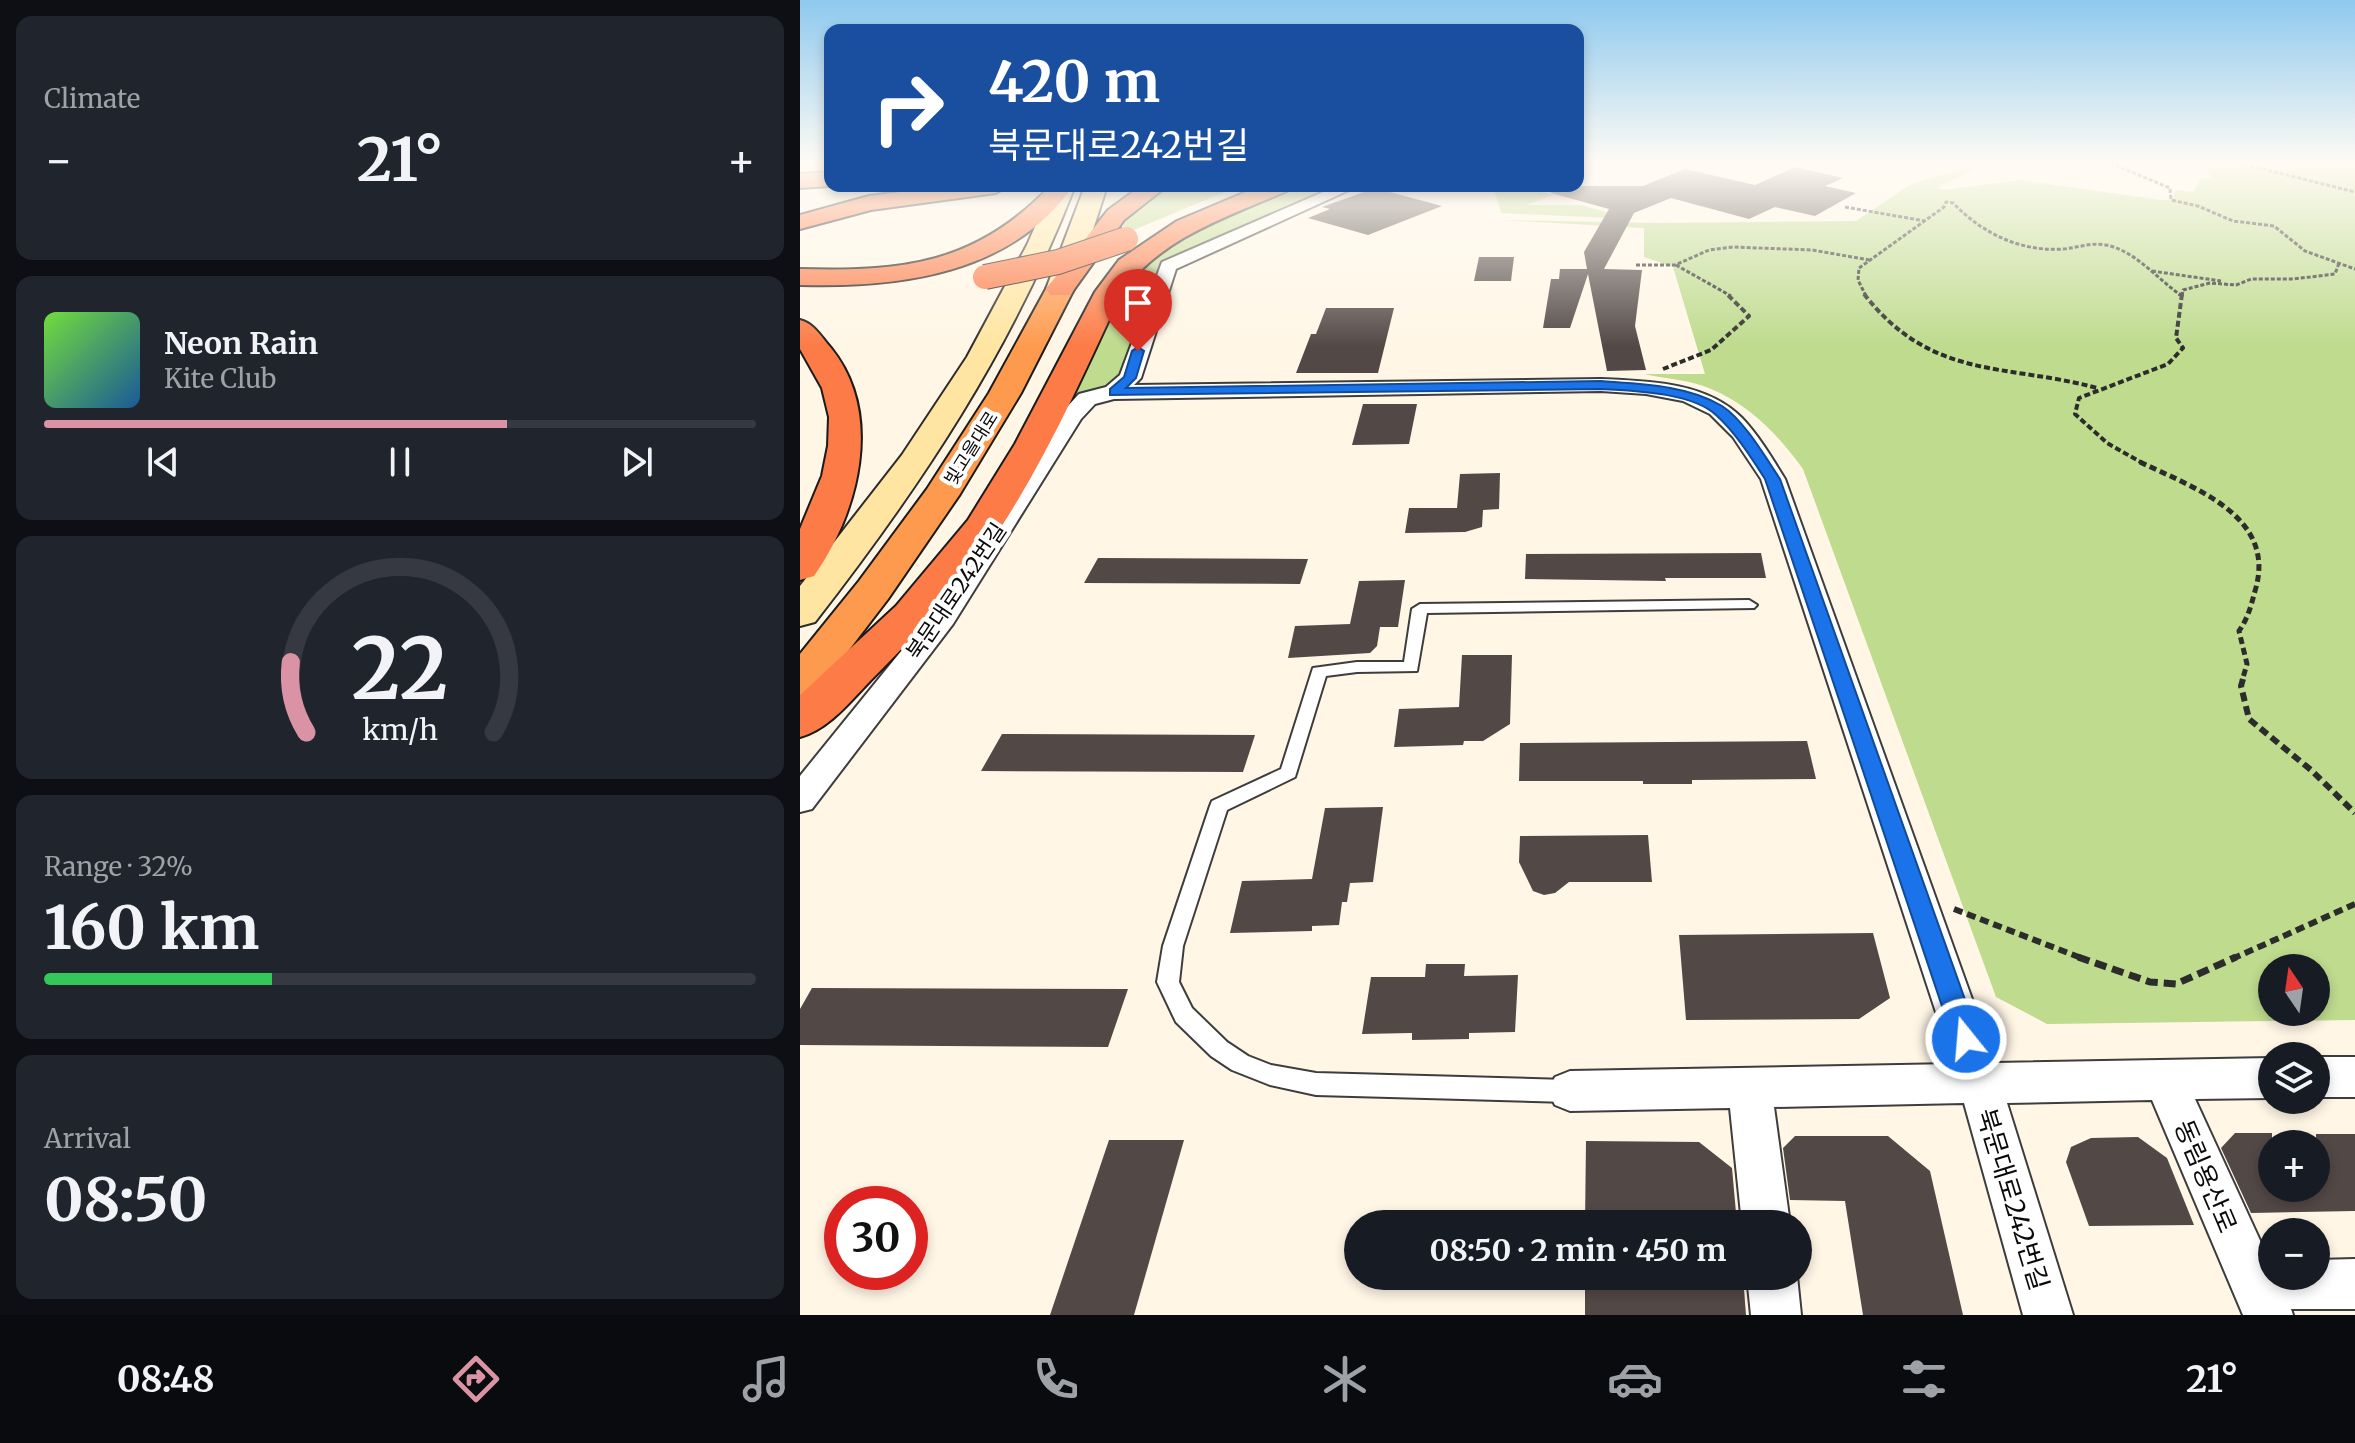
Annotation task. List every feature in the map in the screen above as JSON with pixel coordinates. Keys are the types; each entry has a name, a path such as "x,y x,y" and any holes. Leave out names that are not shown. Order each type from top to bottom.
{"highway":[{"path":"800,277 869,277 955,261 988,248 1024,224"},
{"path":"1060,289 1109,224"},
{"path":"800,289 897,288 985,277 1058,262 1161,224"},
{"path":"800,721 877,650 947,572 1003,495 1109,292 1128,266 1190,224"},
{"name":"빛고을대로","path":"800,683 910,541 957,471 994,413 1060,289"},
{"path":"800,329 821,351 836,378 844,410 846,452 828,511 800,568"}],"main road":[{"name":"빛고을대로","path":"800,613 896,491 947,418 1003,323 1040,250 1049,224"},
{"name":"빛고을대로","path":"1060,289 1083,224"}],"street":[{"path":"1114,392 1130,378 1168,266 1263,224"},
{"name":"북문대로242번길","path":"800,800 943,618 1072,415 1087,399 1114,392 1601,385 1646,388 1686,396 1719,410 1756,452 1773,479 1960,1017 2048,1315"},
{"path":"2330,1077 2355,1077"},
{"path":"1978,1084 2258,1078"},
{"name":"동림용산로","path":"2165,1080 2261,1300"},
{"name":"북문대로242번길","path":"1570,1091 1978,1084"},
{"path":"1750,1089 1764,1210"},
{"path":"2261,1300 2355,1284"},
{"path":"1773,1290 1776,1315"}],"lane":[{"path":"1570,1091 1316,1084 1270,1075 1240,1063 1219,1049 1184,1015 1168,982 1173,946 1219,806 1289,773 1319,672 1357,667 1411,667 1420,609 1749,605"}],"path":[{"path":"1921,224 1859,268 1857,277 1860,287 1900,331 1929,352 1975,368 2074,381 2098,389"},
{"path":"1981,224 2000,239 2049,249 2106,245 2151,271 2160,281 2184,296"},
{"path":"2261,224 2274,226 2305,251 2355,266"},
{"path":"1636,265 1675,265 1709,250 1733,247 1795,249 1870,260"},
{"path":"2339,263 2335,274 2293,279 2251,279 2236,285 2195,286 2183,290 2176,338 2183,348 2168,364 2079,398 2075,414 2113,448 2199,490 2226,508 2257,540 2263,572 2255,589 2252,613 2239,631 2247,664 2241,686 2249,719 2311,770 2355,813"},
{"path":"1663,369 1708,355 1726,342 1749,316 1730,295 1675,265"},
{"path":"2151,271 2236,285"},
{"path":"1919,901 1959,911 2109,969 2150,982 2176,984 2355,904"}],"green space":[{"path":"1124,224 1147,224 1124,234 1121,231"},
{"path":"1209,224 1256,224 1159,265 1115,384 1066,401 1134,272 1156,252"},
{"path":"1579,224 2355,224 2355,1020 2330,1020 2330,954 2258,954 2258,1021 2047,1024 1996,997 1803,469 1774,433 1725,396 1703,386 1644,374 1705,374 1673,267 1644,257 1644,228"}],"building":[{"path":"1330,224 1395,224 1368,235"},
{"path":"1600,224 1628,224 1604,269 1642,270 1635,326 1646,370 1607,371 1588,274 1570,328 1543,328 1551,279 1559,279 1560,269 1587,269 1584,252"},
{"path":"1479,257 1514,257 1511,281 1474,281"},
{"path":"1326,308 1394,308 1378,373 1296,373 1311,334 1316,334"},
{"path":"1363,404 1417,404 1409,444 1352,445"},
{"path":"1500,473 1499,509 1483,510 1482,527 1465,532 1405,533 1409,508 1457,508 1460,474"},
{"path":"1761,553 1766,578 1665,578 1666,581 1525,579 1526,554"},
{"path":"1098,558 1308,559 1300,584 1084,583"},
{"path":"1405,580 1398,627 1380,627 1377,646 1370,653 1288,658 1295,626 1350,624 1359,581"},
{"path":"1462,655 1512,655 1510,724 1483,741 1464,741 1463,745 1394,747 1399,709 1459,707"},
{"path":"1002,734 1255,735 1243,772 981,771"},
{"path":"1807,741 1816,779 1692,780 1692,784 1519,781 1520,743"},
{"path":"1383,807 1373,882 1350,883 1347,902 1342,902 1339,925 1312,926 1312,931 1230,933 1242,881 1312,879 1325,808"},
{"path":"1648,835 1652,882 1569,882 1555,893 1544,895 1533,891 1519,862 1520,836"},
{"path":"1873,933 1890,998 1859,1019 1686,1020 1679,935"},
{"path":"1426,964 1465,964 1464,976 1518,975 1515,1032 1469,1033 1469,1039 1412,1040 1412,1033 1362,1034 1371,977 1425,977"},
{"path":"812,988 1128,989 1108,1047 800,1045 800,1009"},
{"path":"2235,1133 2258,1133 2258,1202 2330,1202 2330,1134 2355,1134 2355,1211 2251,1213 2221,1148"},
{"path":"1795,1136 1888,1136 1930,1171 1963,1315 1863,1315 1845,1201 1790,1200 1783,1148"},
{"path":"2138,1137 2167,1158 2194,1225 2089,1226 2066,1162 2071,1147 2091,1138"},
{"path":"1109,1140 1184,1140 1134,1315 1050,1315"},
{"path":"1586,1141 1699,1142 1732,1168 1736,1210 1585,1210"},
{"path":"1585,1290 1744,1290 1746,1315 1585,1315"}],"route":[{"path":"1138,351 1130,378 1114,392 1601,385 1646,388 1686,396 1719,410 1756,452 1773,479 1966,1039"}]}
